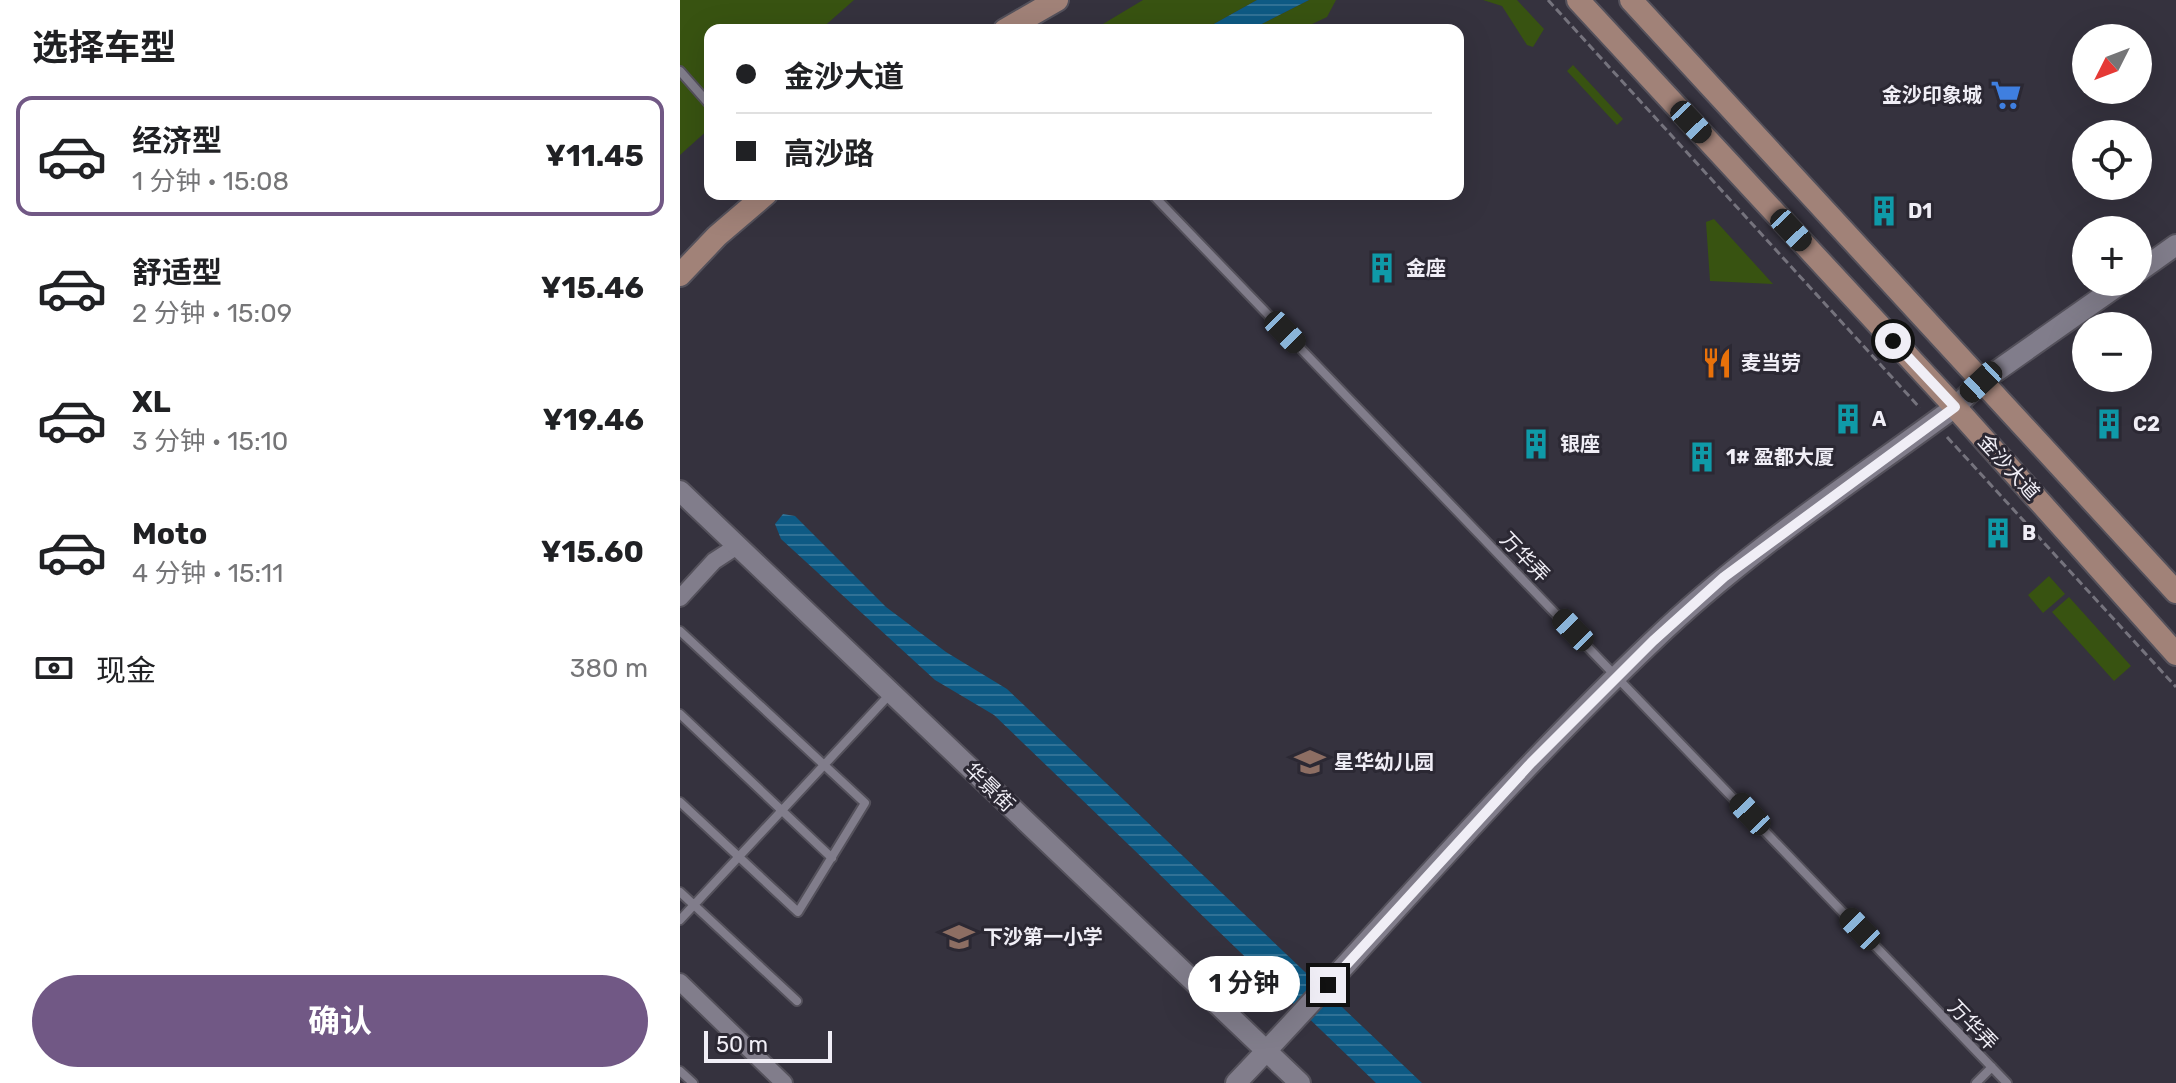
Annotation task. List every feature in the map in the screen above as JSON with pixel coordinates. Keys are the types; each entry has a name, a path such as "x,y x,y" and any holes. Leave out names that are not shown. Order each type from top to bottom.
{"main road":[{"path":"1015,24 1057,0"},
{"name":"金沙大道","path":"1578,0 1955,407 2176,654"},
{"name":"金沙大道","path":"1631,0 2176,592"},
{"path":"680,275 717,236 759,200"}],"street":[{"path":"2152,262 2176,245"},
{"path":"1236,1083 1531,763 1724,577 1955,407 1981,382 2103,296"},
{"name":"华景街","path":"680,491 1300,1083"},
{"path":"680,598 714,561 737,546"},
{"path":"680,982 784,1083"}],"lane":[{"path":"680,71 704,98"},
{"name":"万华弄","path":"1158,200 2007,1083"},
{"path":"680,631 865,803 798,912 680,802"},
{"path":"680,920 891,693"},
{"path":"680,714 832,858"},
{"path":"680,892 797,1001"},
{"path":"1976,1083 1992,1067"},
{"path":"680,1071 693,1083"}],"path":[{"path":"1548,0 2176,687"}],"green space":[{"path":"680,0 854,0 827,24 704,24 704,91 680,65"},
{"path":"1143,0 1257,0 1214,24 1103,24"},
{"path":"1309,0 1336,0 1327,17 1312,24 1262,24"},
{"path":"1483,0 1517,0 1544,29 1533,47 1527,45 1502,6"},
{"path":"1573,65 1623,119 1617,125 1567,71"},
{"path":"680,77 704,104 704,133 680,155"},
{"path":"1714,219 1773,284 1710,281 1706,222"},
{"path":"2049,576 2065,594 2043,613 2028,595"},
{"path":"2069,597 2131,666 2114,681 2052,612"}],"water":[{"path":"1257,0 1309,0 1262,24 1214,24"},
{"path":"783,514 795,516 886,607 946,652 1007,689 1422,1083 1376,1083 994,715 935,680 781,539 775,524"}],"place":[{"name":"金沙印象城","path":"2006,95"},
{"name":"D1","path":"1884,211"},
{"name":"金座","path":"1382,268"},
{"name":"麦当劳","path":"1717,363"},
{"name":"A","path":"1848,419"},
{"name":"C2","path":"2109,424"},
{"name":"银座","path":"1536,444"},
{"name":"1# 盈都大厦","path":"1702,457"},
{"name":"B","path":"1998,533"},
{"name":"星华幼儿园","path":"1310,762"},
{"name":"下沙第一小学","path":"959,937"}],"route":[{"path":"1328,985 1531,763 1653,641 1724,577 1955,407 1893,341"}]}
